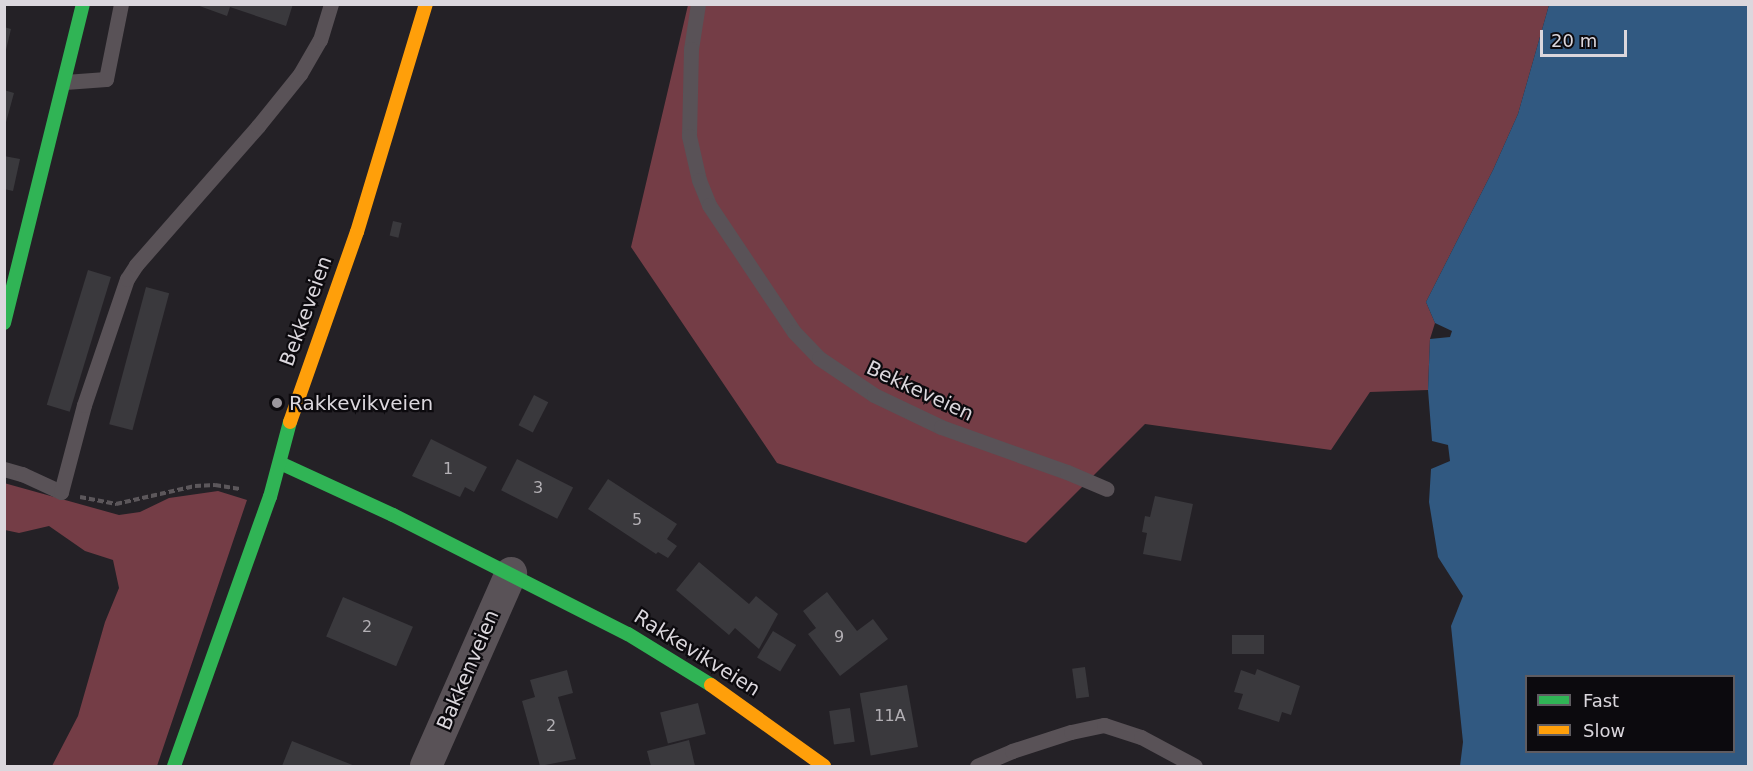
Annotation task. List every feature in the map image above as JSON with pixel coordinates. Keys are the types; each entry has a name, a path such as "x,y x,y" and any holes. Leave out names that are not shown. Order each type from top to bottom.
{"street":[{"path":"4,323 83,4"},
{"name":"Bekkeveien","path":"174,766 270,497 295,401 357,232 426,4"},
{"name":"Rakkevikveien","path":"280,463 511,573 628,634 714,686 782,733 824,766"},
{"name":"Bakkenveien","path":"426,766 511,573"}],"lane":[{"path":"65,82 106,79 121,4"},
{"path":"4,469 22,474 61,492 84,405 127,279 136,265 258,126 300,74 320,40 331,4"},
{"name":"Bekkeveien","path":"698,4 691,49 689,136 699,180 709,205 794,332 819,358 848,379 909,413 1107,489"},
{"path":"977,766 1012,751 1061,735 1104,725 1141,737 1196,766"}],"path":[{"path":"61,492 116,504 195,486 215,484 270,497"}],"shaded area":[{"path":"688,5 1549,5 1518,114 1493,170 1426,302 1435,323 1430,339 1428,390 1370,392 1331,450 1145,424 1026,543 777,463 631,247"},
{"path":"4,483 119,515 140,512 169,498 218,491 247,500 157,766 52,766 78,716 105,622 119,588 113,560 85,551 49,526 19,533 5,530"}],"water":[{"path":"1549,5 1748,5 1748,766 1460,766 1463,742 1451,626 1463,596 1438,557 1429,502 1431,469 1450,461 1448,445 1432,441 1428,390 1430,339 1450,337 1452,331 1435,323 1426,302 1493,170 1518,114"}],"building":[{"path":"194,4 293,4 286,26 230,7 227,16"},
{"path":"4,27 11,29 5,54 4,53"},
{"path":"4,90 14,93 5,126 4,126"},
{"path":"4,156 20,159 13,191 4,189"},
{"path":"393,221 402,223 398,238 390,236"},
{"path":"88,270 111,277 70,412 47,405"},
{"path":"146,287 169,293 132,430 109,424"},
{"path":"534,395 548,402 533,433 519,425"},
{"path":"431,439 487,467 474,492 465,487 460,497 412,476"},
{"path":"517,459 573,488 557,519 501,490"},
{"path":"608,479 677,524 667,539 677,546 668,558 658,552 656,554 588,509"},
{"path":"1155,496 1193,504 1181,561 1143,554 1147,533 1142,532 1145,516 1150,517"},
{"path":"699,562 749,604 756,596 778,614 759,649 735,628 729,635 676,590"},
{"path":"827,592 857,631 873,619 888,639 840,676 808,634 816,628 803,611"},
{"path":"343,597 413,627 396,666 326,637"},
{"path":"773,631 796,645 780,671 757,658"},
{"path":"1232,635 1264,635 1264,654 1232,654"},
{"path":"1085,667 1089,697 1076,699 1072,669"},
{"path":"1257,669 1300,686 1291,715 1282,712 1279,722 1238,709 1243,694 1234,692 1241,670 1255,675"},
{"path":"567,670 573,693 558,697 576,759 540,766 522,701 535,697 530,680"},
{"path":"907,685 918,747 871,755 860,693"},
{"path":"698,703 706,734 668,743 660,712"},
{"path":"850,708 855,742 834,745 829,711"},
{"path":"689,740 695,766 651,766 647,751"},
{"path":"292,741 355,766 282,766"}],"traffic: fast":[{"path":"4,323 83,4"},
{"path":"174,766 270,497 290,422"},
{"path":"280,463 393,515 628,634 711,685"}],"traffic: slow":[{"path":"290,422 357,232 426,4"},
{"path":"711,685 824,766"}],"place":[{"name":"Rakkevikveien","path":"277,403"}]}
